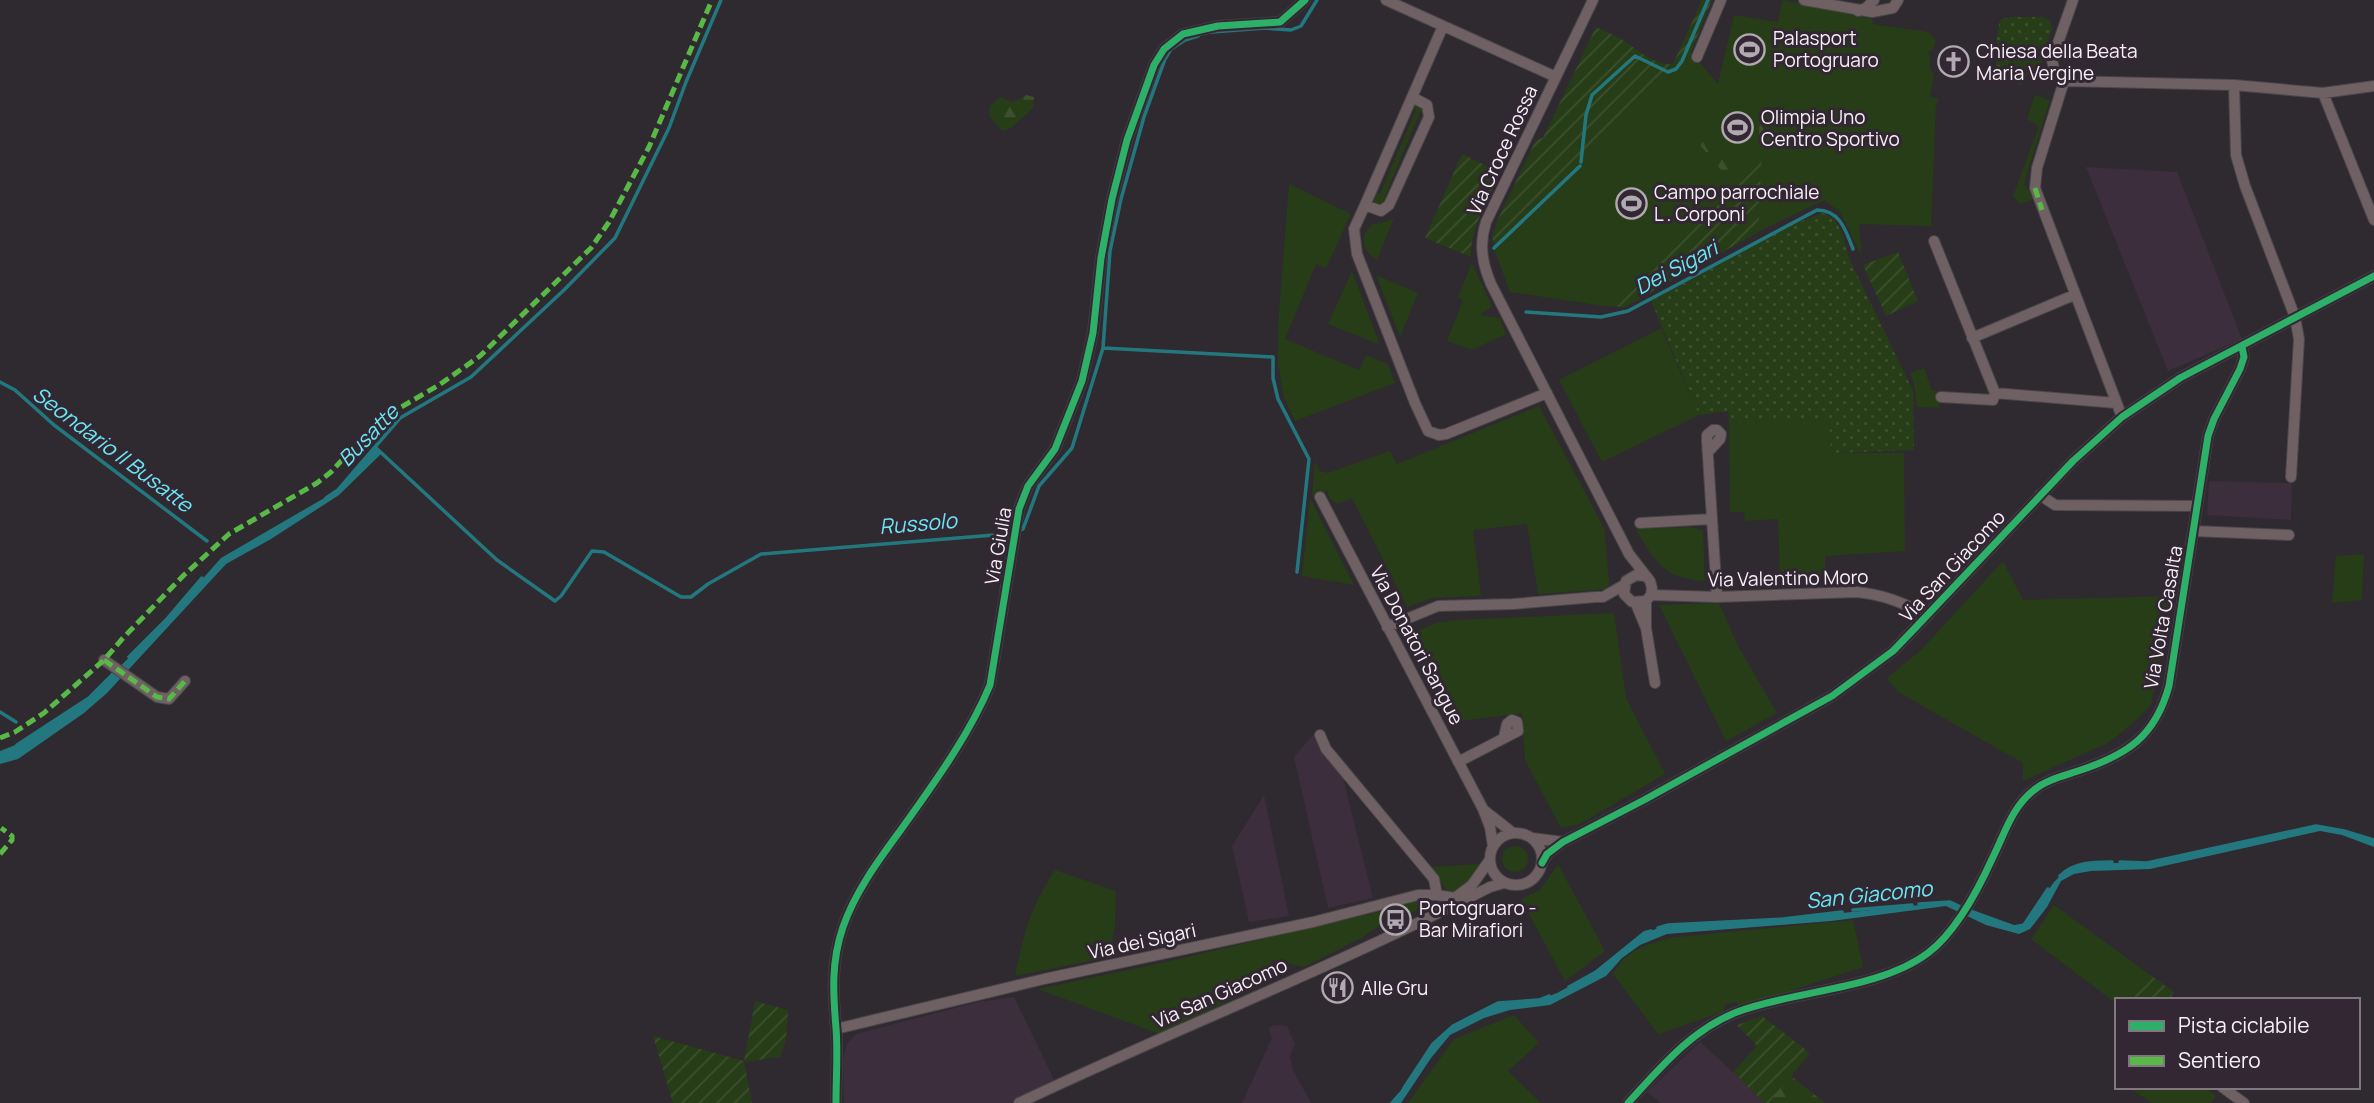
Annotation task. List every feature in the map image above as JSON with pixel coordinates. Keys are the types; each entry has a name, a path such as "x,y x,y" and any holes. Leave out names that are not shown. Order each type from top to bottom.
{"street":[{"name":"Via Giulia","path":"836,1103 836,1028 832,994 836,954 842,929 869,875 915,810 982,704 994,668 1019,509 1028,486 1055,449 1082,381 1093,333 1101,258 1112,199 1127,140 1154,65 1164,49 1183,34 1218,26 1280,22 1305,0"},
{"path":"1386,0 1556,76"},
{"name":"Via Croce Rossa","path":"1593,0 1496,199 1482,236 1484,268 1629,554 1637,562 1643,594 1624,594 1629,554"},
{"path":"1697,57 1721,0"},
{"path":"1804,0 1858,11 1887,10 1893,8 1898,0"},
{"path":"1858,11 1874,0"},
{"path":"2073,0 2052,60 2055,73 2064,81 2234,85 2323,93 2374,86"},
{"path":"1443,26 1354,229 1357,254 1419,414 1433,434 1446,434 1547,393"},
{"path":"2064,81 2037,168 2035,188 2122,417"},
{"path":"2234,85 2236,155 2245,186 2295,317 2299,339 2291,477"},
{"path":"2323,93 2374,220"},
{"path":"1365,205 1381,211 1389,205 1429,117 1427,106 1412,97"},
{"path":"1934,241 1996,393 1993,400 1941,397"},
{"name":"Via San Giacomo","path":"1542,863 1547,854 1563,842 1832,696 1893,651 2073,461 2122,417 2180,378 2373,278"},
{"path":"1972,338 2074,295"},
{"name":"Via Volta Casalta","path":"1628,1103 1671,1057 1700,1031 1738,1012 1871,978 1909,965 1930,951 1949,933 1981,882 2012,816 2025,798 2035,788 2050,780 2115,756 2134,744 2158,719 2169,686 2208,436 2240,369 2244,357 2242,347"},
{"path":"1996,393 2116,403"},
{"path":"1709,451 1717,597"},
{"path":"2040,495 2055,505 2197,506"},
{"name":"Via Donatori Sangue","path":"1320,497 1483,809 1493,846"},
{"path":"1640,523 1712,519"},
{"path":"2194,531 2289,535"},
{"path":"1626,582 1636,575 1643,594 1655,683"},
{"name":"Via Valentino Moro","path":"1602,597 1626,582"},
{"name":"Via Valentino Moro","path":"1387,627 1438,606 1513,604 1602,597 1614,600 1643,594 1717,597 1857,592 1879,594 1898,600 1928,615"},
{"path":"108,662 163,699 169,699 185,681"},
{"path":"1320,735 1326,749 1434,879 1437,895"},
{"path":"1458,762 1504,737"},
{"name":"Via Donatori Sangue","path":"1483,809 1500,826 1513,833"},
{"path":"1532,838 1539,847 1542,863 1538,874 1525,885 1516,886 1504,883 1494,876 1489,861 1493,846 1502,837 1513,833 1563,842"},
{"name":"Via San Giacomo","path":"1433,915 1472,885 1489,861"},
{"name":"Via San Giacomo","path":"1019,1103 1268,992 1490,887 1504,883"},
{"name":"Via dei Sigari","path":"836,1028 1044,979 1313,922 1418,895 1455,898"},
{"path":"2225,1089 2244,1103"}],"shaded area":[{"path":"2086,167 2177,172 2242,339 2168,371"},
{"path":"2209,481 2292,483 2291,520 2207,515"},
{"path":"1313,735 1342,774 1373,898 1328,908 1294,757"},
{"path":"1264,795 1289,916 1249,922 1232,846"},
{"path":"1014,997 1056,1084 1012,1103 844,1103 843,1059 847,1044 856,1034 978,1002"},
{"path":"1274,1025 1287,1026 1295,1044 1290,1056 1293,1070 1311,1103 1242,1103 1272,1038 1268,1028"},
{"path":"1700,1042 1764,1103 1661,1103 1647,1092"}],"green space":[{"path":"1702,0 1712,0 1691,52 1495,252 1492,236 1498,219 1536,140 1543,138 1596,27 1620,38 1654,60 1673,64"},
{"path":"1782,0 1872,19 1873,24 1929,32 1936,42 1928,54 1934,75 1930,97 1939,99 1936,105 1931,226 1859,224 1862,257 1840,212 1824,200 1762,230 1625,307 1510,292 1495,252 1691,52 1718,84 1734,15 1778,22"},
{"path":"2043,17 2050,21 2052,28 2040,68 2028,75 2024,74 2021,85 1995,76 2001,19"},
{"path":"1026,95 1034,97 1033,108 1011,128 1002,131 989,115 990,106 1000,97 1013,102"},
{"path":"2035,95 2050,100 2024,183 2034,199 2021,204 2013,196 2039,126 2027,119"},
{"path":"1415,104 1420,104 1424,113 1420,112 1384,204 1377,205 1374,200 1376,193 1380,194 1416,110 1413,108"},
{"path":"1759,108 1771,118 1766,159 1734,185 1699,144 1694,134 1727,158 1743,164 1757,145"},
{"path":"1762,151 1758,232 1625,307 1604,306"},
{"path":"1462,154 1501,173 1477,224 1471,257 1425,238"},
{"path":"1289,184 1351,214 1326,268 1316,264 1285,339 1359,370 1366,355 1388,364 1395,383 1295,421 1284,398 1278,364 1278,326"},
{"path":"1822,213 1834,218 1842,232 1849,258 1913,391 1914,450 1831,453 1829,420 1729,423 1728,411 1699,415 1651,301 1790,226"},
{"path":"1394,218 1377,260 1365,248 1364,236 1372,224"},
{"path":"1898,252 1918,301 1886,316 1863,265"},
{"path":"1472,263 1492,306 1480,315 1500,318 1506,334 1472,350 1447,341 1463,300 1458,297"},
{"path":"1352,271 1380,345 1328,324"},
{"path":"1376,275 1418,293 1400,337"},
{"path":"1661,328 1699,415 1602,462 1559,380"},
{"path":"1924,368 1932,391 1938,391 1940,408 1917,407 1910,373"},
{"path":"1539,406 1604,528 1610,589 1538,594 1527,524 1473,530 1481,596 1433,598 1407,607 1352,498 1338,504 1330,499 1327,491 1312,496 1315,460 1319,471 1328,473 1390,451 1397,464"},
{"path":"1829,420 1831,453 1904,453 1905,551 1825,556 1825,577 1780,577 1778,519 1745,521 1744,512 1730,512 1729,423"},
{"path":"1310,498 1354,585 1302,576"},
{"path":"1692,527 1703,531 1705,581 1680,577 1663,567 1649,551 1636,529"},
{"path":"2364,554 2362,600 2332,603 2336,556"},
{"path":"2003,561 2023,600 2173,596 2151,705 2108,743 2023,781 2023,763 1898,692 1887,678 1920,651"},
{"path":"1719,603 1738,646 1777,713 1726,741 1659,605"},
{"path":"1614,613 1626,698 1665,774 1580,824 1561,828 1525,760 1522,713 1453,722 1411,644 1417,631 1436,623 1454,620"},
{"path":"1515,846 1524,850 1528,859 1524,868 1515,872 1506,868 1502,859 1506,850"},
{"path":"1479,864 1468,883 1448,892 1432,867"},
{"path":"1558,864 1605,951 1565,981 1521,899 1540,890"},
{"path":"1055,870 1116,891 1110,957 1015,976 1029,921 1039,896"},
{"path":"1421,899 1442,901 1381,924 1363,937 1304,967 1272,960 1269,970 1271,981 1159,1034 1038,989 1379,912"},
{"path":"2054,905 2149,974 2132,998 2115,998 2115,1002 2031,939"},
{"path":"1853,920 1863,967 1754,1003 1725,1004 1723,1012 1658,1034 1613,974 1631,953 1667,939"},
{"path":"2149,974 2174,992 2170,998 2132,998"},
{"path":"755,1001 788,1010 786,1040 780,1057 744,1062 752,1103 673,1103 653,1036 744,1061"},
{"path":"1514,1015 1539,1043 1508,1071 1541,1103 1408,1103 1454,1039"},
{"path":"1762,1016 1810,1053 1769,1103 1764,1103 1733,1072 1757,1046 1737,1025"},
{"path":"1766,1065 1792,1077 1825,1103 1766,1103"},
{"path":"2131,1089 2207,1089 2216,1096 2211,1103 2152,1103"}],"water":[{"path":"375,447 382,453 339,495 271,539 226,564 107,693 84,713 18,759 0,764 0,751 18,744 89,698 167,619 221,558 338,490"},
{"path":"2316,826 2374,840 2374,847 2342,835 2320,831 2150,869 2074,874 2061,881 2047,907 2030,929 2019,934 1986,925 1946,906 1831,921 1667,934 1640,945 1622,958 1606,976 1550,1005 1510,1010 1484,1018 1450,1035 1401,1103 1392,1103 1433,1044 1453,1026 1498,1003 1539,1000 1557,993 1596,972 1644,933 1668,925 1783,919 1950,902 2014,927 2024,925 2054,882 2066,870 2088,863 2147,863"}],"waterway":[{"name":"Busatte","path":"326,498 338,490 400,418 471,377 615,238 669,128 721,0"},
{"name":"Russolo","path":"1212,32 1265,28 1291,30 1301,26 1317,0"},
{"path":"1581,162 1586,115 1592,95 1635,56 1668,72 1676,69 1708,0"},
{"name":"Russolo","path":"375,447 497,560 555,601 592,551 604,552 681,597 691,597 708,584 761,554 994,535 1023,529 1039,486 1072,448 1103,348 1110,251 1121,199 1144,117 1171,49 1198,36"},
{"path":"1494,248 1580,166"},
{"name":"Dei Sigari","path":"1526,312 1601,317 1628,311 1817,210 1837,218 1853,249"},
{"path":"1103,348 1273,357 1273,378 1278,399 1309,459 1297,572"},
{"name":"Seondario II Busatte","path":"0,382 15,390 54,425 207,541"},
{"name":"Busatte","path":"129,657 167,619 202,578"},
{"name":"Busatte","path":"17,745 89,698 117,670"},
{"path":"0,712 16,722"},
{"name":"San Giacomo","path":"2120,862 2147,863 2316,826 2374,840"},
{"name":"San Giacomo","path":"2060,876 2078,865 2112,862"},
{"name":"San Giacomo","path":"1970,911 2014,927 2024,925 2048,889"},
{"name":"San Giacomo","path":"1919,904 1950,902 1963,908"},
{"name":"San Giacomo","path":"1853,910 1912,905"},
{"name":"San Giacomo","path":"1658,928 1668,925 1783,919 1842,912"},
{"name":"San Giacomo","path":"1569,987 1596,972 1644,933 1651,931"},
{"name":"San Giacomo","path":"1404,1088 1433,1044 1453,1026 1498,1003 1539,1000 1549,996"},
{"name":"San Giacomo","path":"1392,1103 1400,1094"}],"marked path":[{"path":"0,738 15,732 44,713 104,660 183,576 229,534 317,483 331,472 379,420 439,385 480,356 591,248 609,222 649,147 712,0"},
{"path":"2035,188 2042,210"},
{"path":"104,660 157,697 169,699 185,681"},
{"path":"0,854 12,840 12,836 1,828"}],"cycle path":[{"path":"836,1103 834,978 839,940 854,901 868,877 949,760 972,723 990,685 1019,509 1028,486 1055,449 1082,381 1093,333 1101,258 1112,199 1127,140 1154,65 1164,49 1183,34 1218,26 1280,22 1305,0"},
{"path":"1542,863 1547,854 1563,842 1832,696 1893,651 2073,461 2122,417 2180,378 2374,276"},
{"path":"1628,1103 1677,1051 1720,1020 1760,1005 1886,975 1928,953 1966,909 2010,821 2026,797 2049,781 2125,751 2147,731 2156,719 2169,686 2208,436 2240,369 2244,357 2242,347"}],"place":[{"name":"Palasport Portogruaro","path":"1750,49"},
{"name":"Chiesa della Beata Maria Vergine","path":"1953,62"},
{"name":"Olimpia Uno Centro Sportivo","path":"1738,128"},
{"name":"Campo parrochiale L . Corponi","path":"1631,203"},
{"name":"Portogruaro - Bar Mirafiori","path":"1396,919"},
{"name":"Alle Gru","path":"1338,988"}]}
